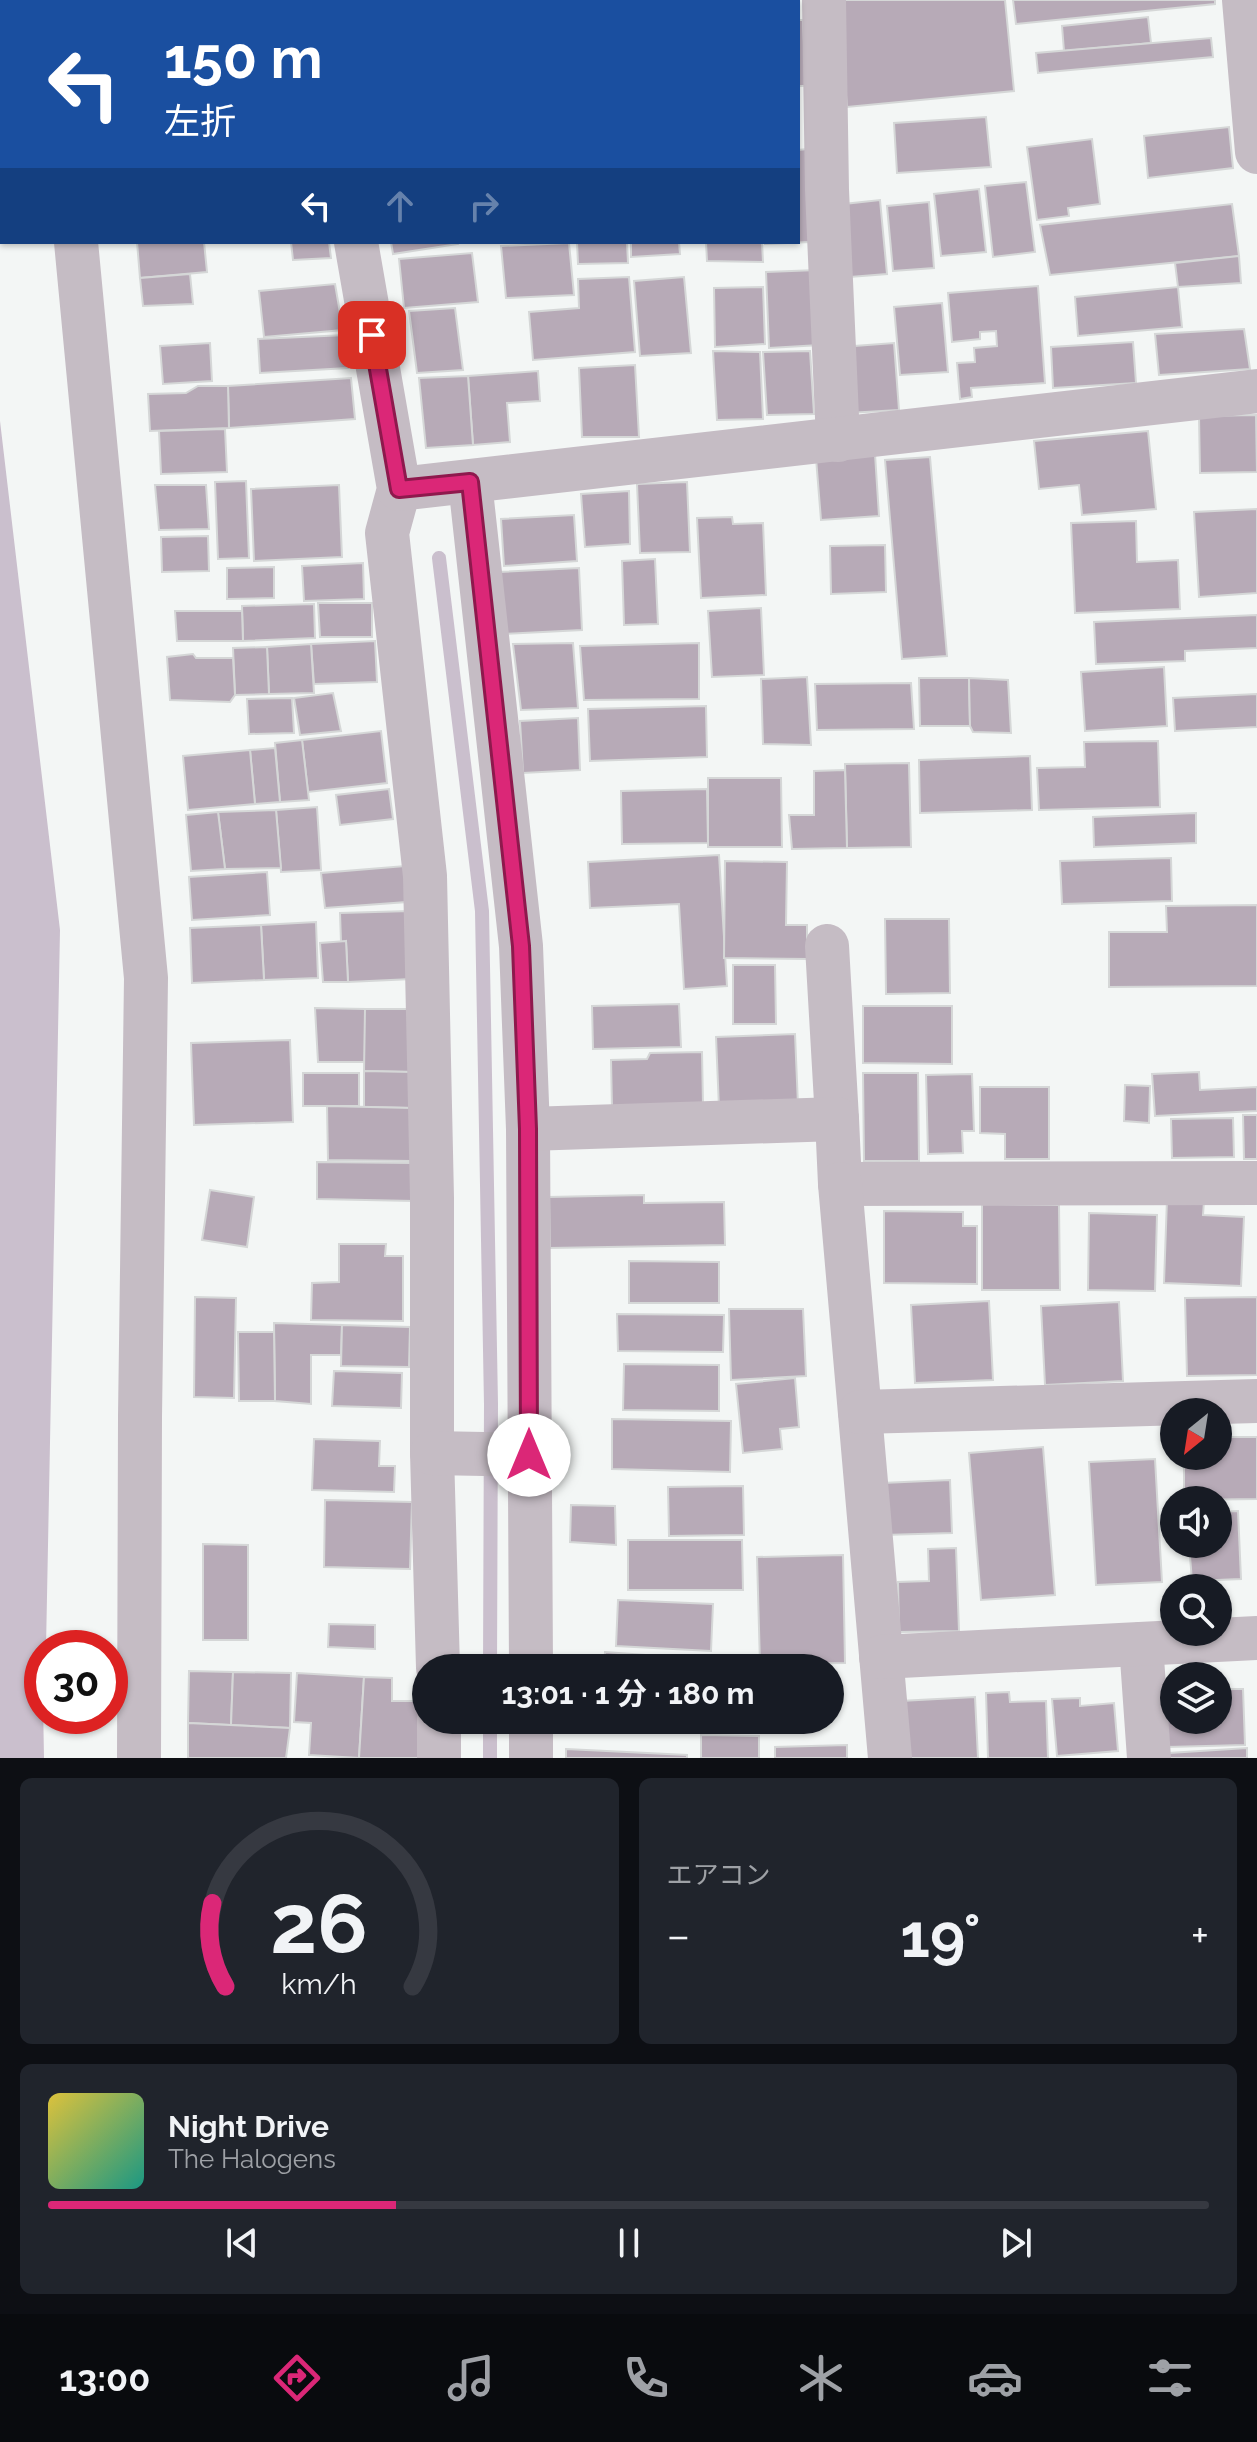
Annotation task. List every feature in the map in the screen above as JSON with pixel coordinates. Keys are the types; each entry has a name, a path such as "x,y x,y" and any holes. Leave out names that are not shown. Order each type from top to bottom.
{"street":[{"path":"824,0 827,190 838,440"},
{"path":"1244,0 1257,152"},
{"path":"76,244 146,978 139,1758"},
{"path":"356,244 399,489 387,533 425,876 432,1198 446,1453 439,1654"},
{"path":"399,489 1257,391"},
{"path":"470,482 521,946 528,1129 525,1455 531,1654"},
{"path":"827,946 840,1184 890,1758"},
{"path":"528,1129 837,1119"},
{"path":"840,1184 1257,1183"},
{"path":"860,1412 1257,1401"},
{"path":"446,1453 525,1455"},
{"path":"881,1657 1257,1638"},
{"path":"1141,1644 1149,1758"},
{"path":"439,1734 439,1758"},
{"path":"531,1734 531,1758"}],"shaded area":[{"path":"0,421 60,930 46,1630 24,1630 24,1734 44,1734 44,1758 0,1758"}],"building":[{"path":"838,0 1005,0 1014,91 847,107"},
{"path":"1013,0 1215,0 1215,4 1016,24"},
{"path":"1148,17 1151,43 1064,51 1062,26"},
{"path":"800,20 803,20 806,86 800,86"},
{"path":"1211,38 1213,57 1038,73 1036,53"},
{"path":"986,117 991,167 897,173 894,123"},
{"path":"1229,127 1233,168 1148,178 1144,136"},
{"path":"1092,139 1100,204 1068,208 1069,216 1037,220 1027,147"},
{"path":"807,149 810,242 800,242 800,150"},
{"path":"1026,182 1035,252 993,257 985,186"},
{"path":"979,189 986,252 941,256 934,194"},
{"path":"880,200 887,274 850,277 844,204"},
{"path":"929,202 934,268 893,271 887,206"},
{"path":"1232,204 1239,256 1050,275 1040,225"},
{"path":"137,244 204,244 207,272 140,278"},
{"path":"291,244 329,244 331,258 293,260"},
{"path":"391,244 458,244 393,254"},
{"path":"569,244 574,295 506,298 501,246"},
{"path":"577,244 627,244 628,263 578,264"},
{"path":"631,244 679,244 680,254 631,257"},
{"path":"706,244 762,244 763,262 707,261"},
{"path":"472,253 478,302 404,308 399,259"},
{"path":"1239,256 1241,283 1178,287 1175,263"},
{"path":"817,270 820,345 769,348 766,272"},
{"path":"190,274 193,304 143,306 140,278"},
{"path":"629,277 635,352 533,360 529,312 579,308 578,279"},
{"path":"684,277 691,353 640,356 634,281"},
{"path":"335,284 343,330 264,337 259,291"},
{"path":"1038,286 1045,383 971,388 972,397 960,399 957,363 975,362 974,348 997,346 996,331 980,332 980,339 952,342 948,293"},
{"path":"763,287 765,344 715,347 714,288"},
{"path":"1178,287 1182,327 1078,336 1075,297"},
{"path":"942,303 948,372 900,375 894,307"},
{"path":"455,308 463,370 417,373 409,311"},
{"path":"1244,329 1250,369 1159,375 1155,334"},
{"path":"346,335 348,368 260,373 258,339"},
{"path":"1133,342 1136,383 1053,388 1051,347"},
{"path":"210,343 212,381 163,384 160,346"},
{"path":"894,343 899,410 848,413 841,347"},
{"path":"713,351 760,352 763,419 717,420"},
{"path":"810,351 814,414 767,415 763,352"},
{"path":"635,365 639,437 582,437 579,368"},
{"path":"538,371 540,401 507,403 510,442 473,445 468,376"},
{"path":"468,376 473,445 426,448 419,378"},
{"path":"351,378 355,419 229,428 228,386"},
{"path":"198,386 228,386 229,428 150,431 148,394 186,393"},
{"path":"1256,415 1257,472 1200,473 1199,416"},
{"path":"225,429 227,472 161,474 159,431"},
{"path":"1148,431 1156,509 1082,515 1079,485 1039,489 1034,441"},
{"path":"875,454 879,516 821,520 816,458"},
{"path":"930,457 947,656 902,659 885,460"},
{"path":"246,481 249,558 218,559 215,482"},
{"path":"687,482 690,552 640,553 637,484"},
{"path":"155,485 206,485 209,529 159,530"},
{"path":"339,485 342,557 254,561 251,489"},
{"path":"629,491 630,544 585,547 581,494"},
{"path":"1257,509 1257,593 1199,597 1194,512"},
{"path":"574,515 577,561 504,566 501,519"},
{"path":"732,517 733,524 763,523 766,595 701,598 697,518"},
{"path":"1136,521 1137,562 1178,560 1180,609 1075,613 1071,523"},
{"path":"208,536 209,571 162,572 161,537"},
{"path":"885,545 886,592 831,594 830,546"},
{"path":"655,559 658,624 624,625 622,561"},
{"path":"363,563 364,599 304,601 302,566"},
{"path":"274,567 274,598 227,599 227,568"},
{"path":"579,568 582,630 501,634 499,572"},
{"path":"318,603 372,603 372,637 320,637"},
{"path":"314,604 315,638 243,641 242,606"},
{"path":"761,608 764,675 712,677 708,611"},
{"path":"175,611 242,611 243,641 177,641"},
{"path":"1257,615 1257,648 1185,651 1185,661 1096,664 1094,622"},
{"path":"375,641 377,682 314,684 311,644"},
{"path":"573,643 578,708 521,710 513,644"},
{"path":"699,643 699,699 584,700 580,646"},
{"path":"311,644 314,693 269,694 267,647"},
{"path":"267,647 269,694 235,695 233,648"},
{"path":"193,654 196,658 233,658 235,695 230,702 170,700 167,657"},
{"path":"1164,667 1167,726 1085,731 1081,672"},
{"path":"807,677 811,745 763,744 761,679"},
{"path":"919,678 969,678 970,726 920,726"},
{"path":"969,678 1008,680 1011,733 973,732 970,726"},
{"path":"911,683 914,729 817,730 815,684"},
{"path":"333,693 341,731 300,735 294,698"},
{"path":"1257,694 1257,727 1175,731 1173,698"},
{"path":"292,698 294,733 249,734 247,699"},
{"path":"706,706 707,757 590,761 588,709"},
{"path":"578,718 580,770 523,773 520,721"},
{"path":"381,731 387,783 308,792 302,740"},
{"path":"302,740 309,800 280,802 275,743"},
{"path":"1158,741 1160,807 1039,810 1037,768 1085,767 1084,742"},
{"path":"275,748 280,802 255,804 250,750"},
{"path":"250,750 255,804 188,810 183,756"},
{"path":"1030,756 1032,810 920,813 919,760"},
{"path":"909,763 911,847 847,848 845,764"},
{"path":"845,770 847,848 792,849 789,815 814,815 814,771"},
{"path":"708,778 781,778 782,847 708,847"},
{"path":"389,789 393,819 340,825 336,795"},
{"path":"707,789 708,843 622,844 621,791"},
{"path":"317,807 321,870 281,872 276,810"},
{"path":"276,810 281,868 225,869 218,812"},
{"path":"218,812 225,869 191,871 186,815"},
{"path":"1196,813 1196,843 1094,847 1093,817"},
{"path":"719,855 727,986 684,989 679,904 590,908 588,862"},
{"path":"1171,858 1172,901 1062,904 1060,861"},
{"path":"725,861 787,862 786,925 807,925 807,959 724,958"},
{"path":"405,866 407,902 325,908 321,873"},
{"path":"267,872 270,915 192,920 189,877"},
{"path":"1257,905 1257,986 1109,987 1109,932 1167,932 1166,906"},
{"path":"410,911 412,979 348,982 346,941 341,942 340,913"},
{"path":"885,919 949,919 950,993 886,994"},
{"path":"316,922 318,978 264,980 261,925"},
{"path":"261,925 264,980 192,983 190,928"},
{"path":"346,941 348,982 323,982 320,943"},
{"path":"733,965 775,965 776,1024 733,1024"},
{"path":"679,1004 681,1047 593,1049 592,1006"},
{"path":"863,1006 952,1006 952,1064 863,1063"},
{"path":"315,1008 365,1009 365,1062 318,1062"},
{"path":"365,1009 411,1009 412,1072 364,1071"},
{"path":"795,1034 798,1105 719,1108 716,1037"},
{"path":"290,1040 293,1122 194,1125 191,1043"},
{"path":"702,1052 703,1105 612,1108 611,1060 647,1059 650,1053"},
{"path":"364,1071 412,1072 412,1108 364,1107"},
{"path":"1199,1072 1200,1090 1257,1087 1257,1111 1155,1116 1152,1074"},
{"path":"303,1073 359,1073 359,1106 303,1106"},
{"path":"863,1073 918,1073 919,1161 864,1161"},
{"path":"972,1074 974,1131 962,1131 963,1153 928,1154 926,1075"},
{"path":"1125,1085 1150,1086 1149,1123 1124,1121"},
{"path":"980,1087 1049,1087 1049,1159 1005,1159 1005,1134 980,1133"},
{"path":"327,1106 412,1108 411,1161 328,1160"},
{"path":"1243,1115 1257,1115 1257,1159 1244,1159"},
{"path":"1233,1118 1234,1157 1172,1158 1171,1119"},
{"path":"317,1162 414,1163 414,1201 317,1199"},
{"path":"210,1190 254,1197 247,1247 202,1240"},
{"path":"644,1195 644,1203 724,1202 725,1245 550,1248 549,1197"},
{"path":"1167,1199 1204,1201 1203,1215 1244,1217 1241,1286 1164,1283"},
{"path":"982,1204 1059,1205 1060,1290 982,1290"},
{"path":"884,1211 963,1212 963,1226 977,1226 977,1284 884,1283"},
{"path":"1089,1213 1157,1215 1155,1291 1088,1290"},
{"path":"339,1244 386,1244 385,1256 403,1256 403,1321 311,1320 312,1283 339,1282"},
{"path":"629,1261 719,1262 719,1303 629,1303"},
{"path":"195,1297 236,1298 234,1398 194,1397"},
{"path":"1257,1297 1257,1375 1187,1376 1185,1298"},
{"path":"989,1301 993,1380 915,1383 911,1305"},
{"path":"1119,1302 1123,1381 1045,1385 1041,1306"},
{"path":"729,1309 803,1309 806,1376 731,1380"},
{"path":"617,1314 724,1315 723,1352 618,1351"},
{"path":"274,1323 342,1325 341,1355 311,1355 311,1404 275,1401"},
{"path":"342,1325 410,1327 409,1367 341,1366"},
{"path":"238,1332 274,1332 275,1401 239,1401"},
{"path":"624,1364 719,1365 719,1411 623,1410"},
{"path":"334,1371 402,1373 401,1408 332,1406"},
{"path":"795,1378 799,1427 780,1429 782,1449 743,1453 736,1384"},
{"path":"612,1419 731,1421 730,1472 612,1469"},
{"path":"1232,1437 1257,1437 1257,1499 1232,1499 1232,1486 1184,1486 1184,1470 1232,1470"},
{"path":"314,1439 380,1441 379,1466 395,1466 394,1492 312,1490"},
{"path":"1043,1447 1055,1595 981,1600 969,1453"},
{"path":"1155,1459 1160,1582 1096,1585 1089,1462"},
{"path":"950,1480 952,1533 884,1535 882,1483"},
{"path":"743,1486 744,1535 669,1536 668,1487"},
{"path":"325,1500 412,1502 410,1569 324,1567"},
{"path":"571,1505 615,1506 616,1545 570,1542"},
{"path":"1232,1511 1238,1511 1241,1579 1232,1579 1232,1574 1191,1574 1190,1558 1232,1558"},
{"path":"628,1540 742,1540 743,1590 628,1590"},
{"path":"203,1544 248,1545 248,1640 203,1640"},
{"path":"956,1548 959,1631 899,1632 898,1582 929,1581 928,1549"},
{"path":"843,1555 845,1663 844,1654 760,1654 757,1557"},
{"path":"618,1600 713,1604 711,1651 616,1646"},
{"path":"329,1624 375,1625 375,1649 328,1647"},
{"path":"189,1671 233,1672 231,1725 188,1723"},
{"path":"233,1672 291,1673 290,1728 231,1725"},
{"path":"297,1673 364,1677 359,1758 309,1755 311,1723 294,1722"},
{"path":"364,1677 392,1678 392,1701 412,1701 412,1734 421,1734 420,1758 359,1758"},
{"path":"1232,1689 1243,1689 1245,1745 1167,1747 1166,1734 1232,1734"},
{"path":"1009,1692 1010,1702 1046,1701 1048,1758 988,1758 986,1693"},
{"path":"975,1697 978,1758 903,1758 900,1701"},
{"path":"1080,1698 1080,1706 1114,1703 1118,1751 1057,1756 1052,1699"},
{"path":"188,1723 290,1728 286,1758 188,1758"},
{"path":"701,1735 759,1736 759,1758 701,1758"},
{"path":"847,1745 847,1758 775,1758 775,1747"},
{"path":"1247,1748 1247,1758 1169,1758 1169,1753"},
{"path":"566,1749 687,1755 687,1758 566,1758"}],"waterway":[{"path":"439,558 482,911 491,1404 490,1654"},
{"path":"490,1734 490,1758"}],"route":[{"path":"372,335 399,489 470,482 521,946 528,1129 529,1455"}]}
